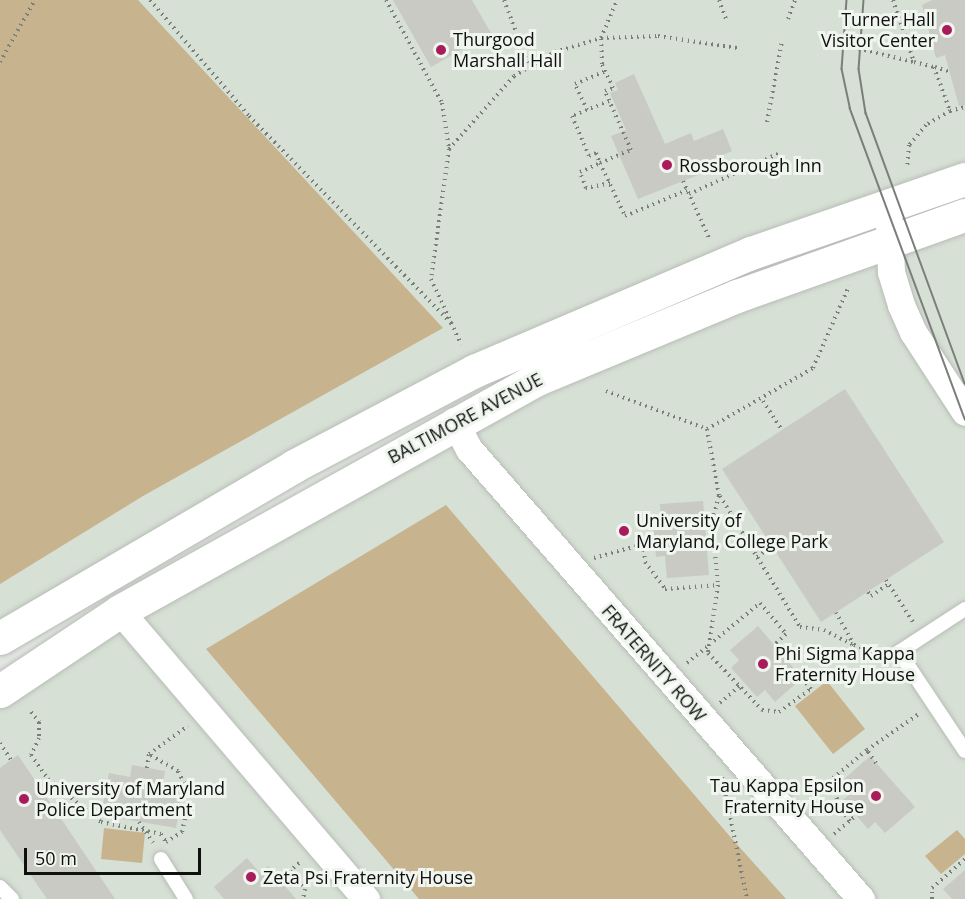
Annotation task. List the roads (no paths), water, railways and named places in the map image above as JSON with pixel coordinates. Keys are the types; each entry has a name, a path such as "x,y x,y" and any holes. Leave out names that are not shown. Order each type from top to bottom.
{"main road":[{"name":"BALTIMORE AVENUE","path":"0,638 294,466 474,371 627,302 892,201 965,178"},
{"name":"BALTIMORE AVENUE","path":"0,691 120,611 454,422 619,343 887,240 965,215"}],"street":[{"path":"892,201 887,240 891,272 913,332 965,412"},
{"name":"FRATERNITY ROW","path":"454,422 469,449 861,899"},
{"path":"120,611 366,899"}],"lane":[{"path":"965,609 899,652 965,751"},
{"path":"161,859 186,899"},
{"path":"0,887 12,899"}],"tram line":[{"path":"847,0 842,69 850,108 965,419"},
{"path":"864,0 859,69 866,113 965,383"}],"place":[{"name":"Turner Hall Visitor Center","path":"947,30"},
{"name":"Thurgood Marshall Hall","path":"441,50"},
{"name":"Rossborough Inn","path":"667,165"},
{"name":"University of Maryland, College Park","path":"624,531"},
{"name":"Phi Sigma Kappa Fraternity House","path":"763,664"},
{"name":"Tau Kappa Epsilon Fraternity House","path":"876,796"},
{"name":"University of Maryland Police Department","path":"24,799"},
{"name":"Zeta Psi Fraternity House","path":"251,877"}]}
